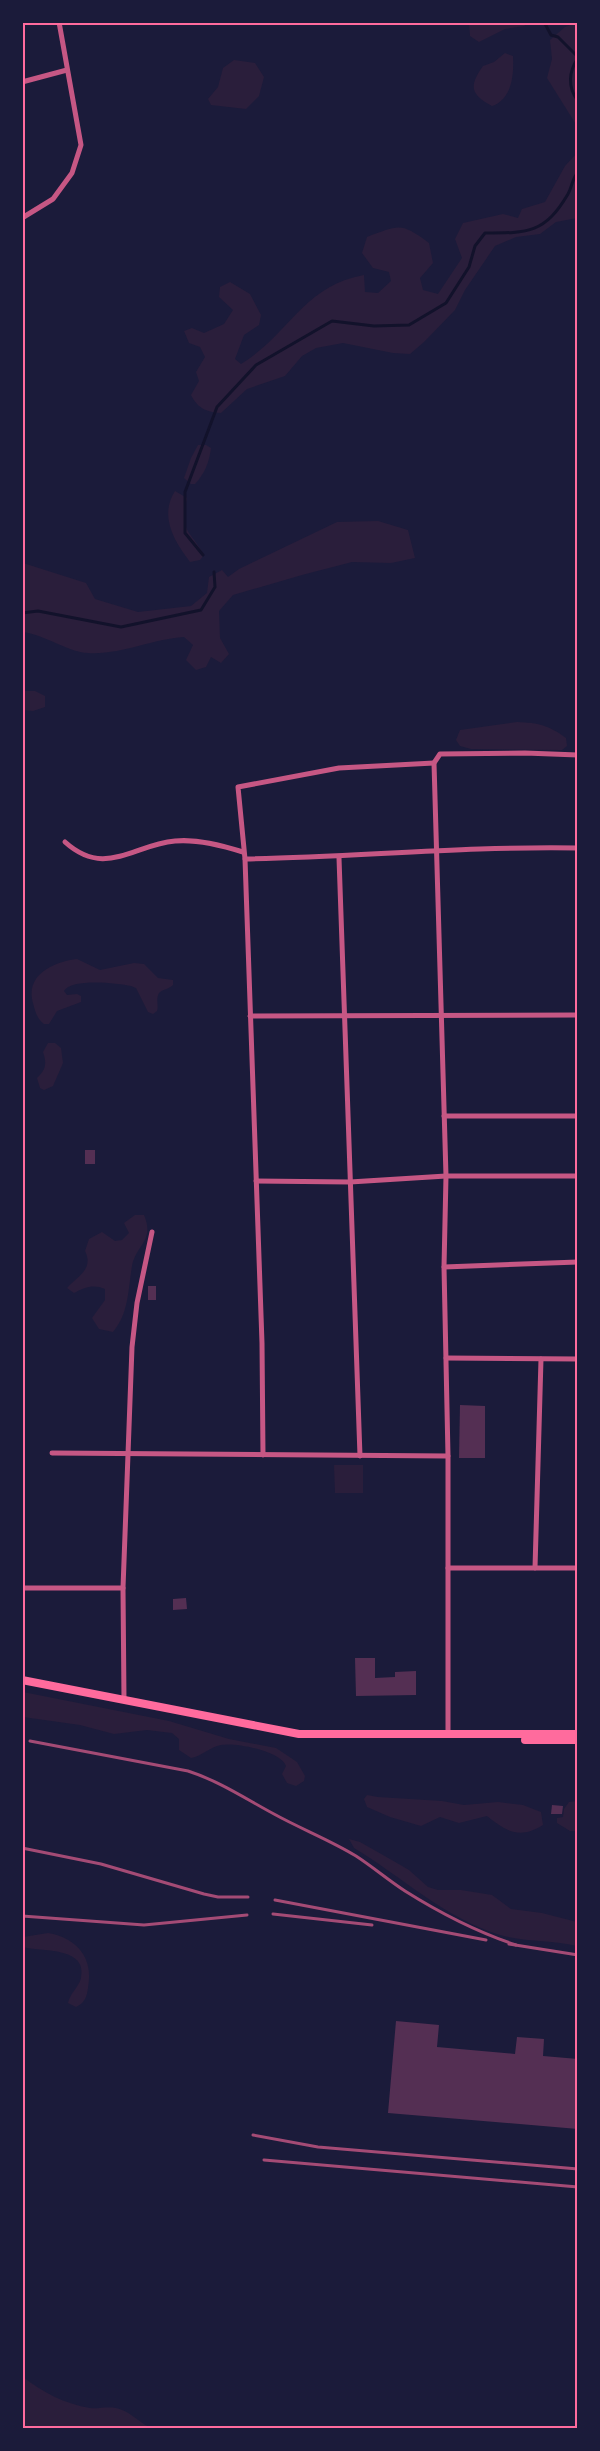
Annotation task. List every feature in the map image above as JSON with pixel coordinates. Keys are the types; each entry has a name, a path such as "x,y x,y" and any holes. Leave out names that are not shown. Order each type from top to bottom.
{"main road":[{"path":"22,1680 299,1734 578,1734"},
{"path":"448,1735 578,1740"}],"street":[{"path":"22,218 53,199 72,173 81,145 59,22"},
{"path":"22,82 67,70"},
{"path":"448,1735 448,1456 444,1267 446,1176 440,1016 439,850 434,763 440,754 578,755"},
{"path":"263,1455 245,859 238,787 339,768 434,763"},
{"path":"65,842 88,858 112,858 174,841 216,843 243,852"},
{"path":"245,859 339,858 439,850 578,848"},
{"path":"339,858 360,1456"},
{"path":"250,1016 578,1015"},
{"path":"444,1116 578,1116"},
{"path":"256,1181 350,1182 446,1176 578,1176"},
{"path":"124,1700 123,1588 132,1347 137,1304 152,1232"},
{"path":"444,1267 578,1262"},
{"path":"446,1358 578,1359"},
{"path":"535,1568 541,1359"},
{"path":"52,1453 448,1456"},
{"path":"448,1568 578,1568"},
{"path":"22,1588 123,1588"}],"shaded area":[{"path":"469,22 529,23 505,29 479,42 470,36"},
{"path":"578,23 577,126 547,78 552,59 550,40 565,27"},
{"path":"505,53 513,56 510,86 504,98 492,106 479,98 474,89 475,79 483,66 494,62"},
{"path":"234,60 255,63 264,77 259,96 246,109 211,105 208,99 218,87 223,68"},
{"path":"577,153 577,218 556,222 540,234 516,237 495,246 465,290 455,310 410,354 343,343 316,348 302,356 285,376 247,389 221,413 203,409 194,400 191,395 199,381 196,372 205,357 200,347 189,343 184,331 192,328 204,333 224,324 233,310 219,297 220,287 230,282 250,294 261,315 259,325 244,335 235,359 241,364 258,352 298,312 326,289 364,275 365,292 378,293 391,281 389,272 373,268 362,253 367,237 378,233 400,228 412,232 429,243 433,263 420,278 423,290 438,294 462,258 455,239 463,223 503,214 518,218 522,209 545,202 565,166"},
{"path":"198,445 211,448 206,468 195,484 191,484 184,478"},
{"path":"175,491 187,498 185,525 204,555 200,560 190,562 170,528 168,510"},
{"path":"378,521 408,530 415,558 391,563 352,562 233,595 219,611 220,638 229,654 221,663 211,657 206,667 196,670 186,660 193,645 184,637 112,652 88,653 23,632 23,563 86,583 95,599 138,612 191,606 207,593 209,577 222,570 228,577 239,569 337,522"},
{"path":"23,691 35,691 45,696 45,707 33,711 23,710"},
{"path":"517,722 548,727 566,738 567,746 562,750 471,749 460,746 456,740 460,730"},
{"path":"77,959 100,970 134,963 144,964 158,978 173,980 173,985 159,994 157,1011 153,1014 148,1012 136,988 131,986 75,984 64,991 67,995 81,996 81,1002 57,1011 49,1024 44,1024 35,1009 33,985 37,978 50,967"},
{"path":"48,1043 55,1043 61,1048 63,1063 53,1086 44,1090 40,1088 37,1078 45,1066 43,1052"},
{"path":"135,1215 144,1215 147,1231 132,1266 125,1309 113,1332 99,1329 92,1318 105,1300 105,1289 90,1287 74,1293 67,1288 84,1272 88,1263 85,1251 89,1239 102,1232 115,1241 122,1240 129,1233 124,1223"},
{"path":"334,1465 363,1465 363,1493 335,1493"},
{"path":"23,1692 169,1721 229,1739 276,1748 297,1762 305,1776 304,1781 296,1786 287,1783 282,1774 286,1766 282,1761 276,1756 257,1749 228,1744 191,1758 179,1750 179,1739 172,1733 147,1730 114,1734 80,1725 23,1717"},
{"path":"367,1795 464,1805 498,1802 523,1805 541,1812 543,1825 527,1832 513,1832 487,1816 459,1823 440,1817 421,1826 367,1807 364,1799"},
{"path":"577,1801 577,1831 570,1831 557,1823 557,1818 563,1817 564,1809 569,1802"},
{"path":"349,1839 360,1842 409,1870 428,1887 492,1895 511,1909 542,1913 577,1922 577,1946 510,1937 480,1928 424,1896 354,1848"},
{"path":"48,1933 67,1939 81,1951 86,1959 89,1977 88,1991 83,2001 76,2007 68,2003 81,1978 81,1968 77,1960 61,1952 23,1947 23,1937"},
{"path":"23,2377 38,2388 63,2400 90,2408 118,2409 153,2428 23,2428"}],"building":[{"path":"85,1150 95,1150 95,1164 85,1164"},
{"path":"148,1286 156,1286 156,1300 148,1300"},
{"path":"460,1405 485,1406 485,1458 459,1458"},
{"path":"186,1598 187,1609 173,1610 173,1599"},
{"path":"355,1658 375,1658 375,1678 395,1677 395,1672 416,1671 416,1695 356,1696"},
{"path":"552,1805 563,1806 562,1814 551,1814"},
{"path":"396,2021 439,2025 437,2047 515,2054 517,2037 544,2039 543,2056 578,2059 578,2129 388,2113"}],"waterway":[{"path":"544,22 551,35 558,37 578,57"},
{"path":"578,58 570,79 574,96 578,101"},
{"path":"578,115 578,121"},
{"path":"203,555 185,533 185,492 217,407 256,365 332,321 374,326 409,325 446,303 469,267 475,246 485,233 525,231 543,223 560,207 578,172"},
{"path":"22,613 38,611 121,627 201,610 215,587 214,572"}],"railway":[{"path":"30,1741 199,1775 346,1850 405,1891 445,1914 516,1945"},
{"path":"22,1848 101,1864 204,1894 218,1897 248,1897"},
{"path":"275,1900 486,1940"},
{"path":"273,1914 372,1925"},
{"path":"22,1916 144,1925 247,1915"},
{"path":"509,1944 578,1955"},
{"path":"253,2135 318,2147 578,2169"},
{"path":"264,2160 578,2187"}]}
